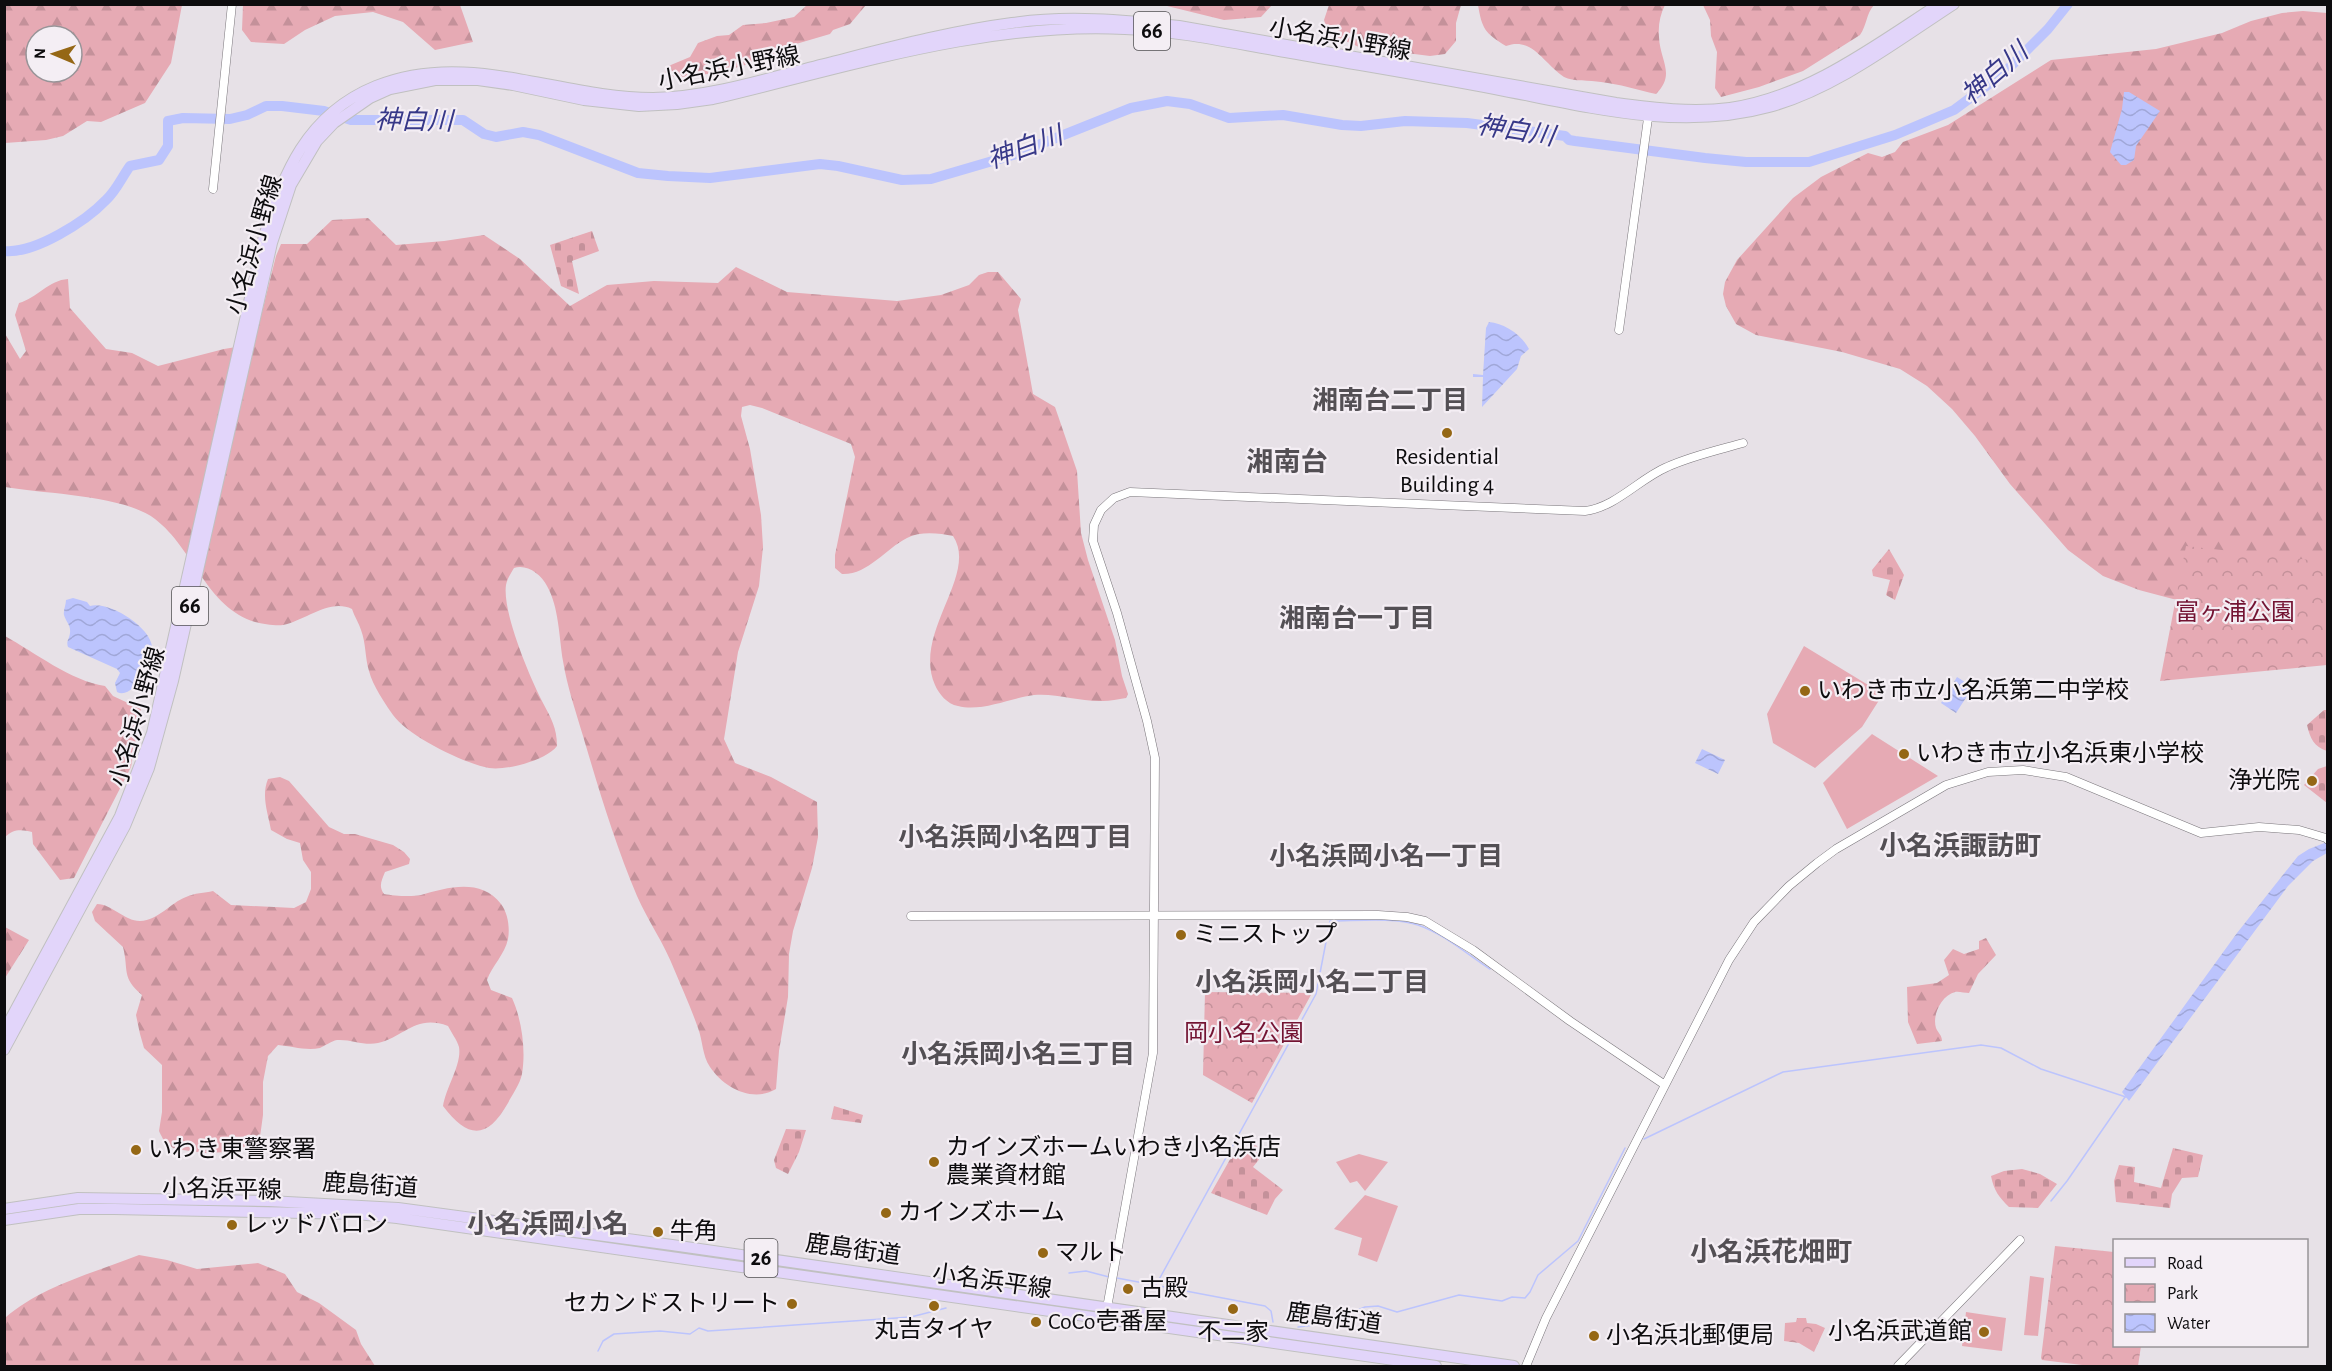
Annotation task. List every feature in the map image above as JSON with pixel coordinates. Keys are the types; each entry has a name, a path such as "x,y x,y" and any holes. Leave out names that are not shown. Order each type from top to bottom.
{"main road":[{"name":"小名浜小野線","path":"1649,112 1731,107 1785,94 1849,62 1939,4"},
{"name":"小名浜小野線","path":"4,1031 120,816 152,733 263,240 277,193 297,152 331,119 373,87 396,78 447,71 505,76 626,97 653,98 686,95 748,83 934,37 1012,23 1061,19 1126,21 1179,26 1673,118 1728,116 1787,101 1848,72 1954,4"},
{"name":"小名浜小野線","path":"4,1050 124,826 149,768 173,681 272,243 291,185 314,138"},
{"name":"鹿島街道","path":"4,1209 78,1198 269,1202 398,1208 1514,1366"},
{"name":"小名浜平線","path":"4,1220 64,1211 114,1209 357,1214 476,1228 1436,1366"}],"street":[{"path":"213,189 231,4"},
{"path":"1619,330 1649,112"},
{"path":"1105,1319 1153,1053 1154,751 1117,613 1093,541 1096,517 1101,510 1114,498 1130,492 1585,511 1594,510 1615,500 1668,466 1743,442"},
{"path":"1526,1366 1546,1318 1729,960 1754,922 1778,897 1808,869 1836,849 1941,787 1959,779 2007,770 2042,772 2076,780 2201,832 2259,827 2299,830 2327,840"},
{"path":"911,916 1407,916 1425,921 1473,950 1570,1022 1665,1085"},
{"path":"1898,1366 2020,1240"}],"green space":[{"path":"5,4 182,5 171,63 145,103 101,122 87,121 63,136 46,140 5,143"},
{"path":"808,4 866,5 850,24 833,30 830,34 796,44 774,57 724,71 690,77 664,76 666,67 690,57 698,43 717,36 729,35 743,25 794,17"},
{"path":"243,5 460,5 473,42 435,50 403,22 373,12 335,16 305,30 284,44 251,42 242,30"},
{"path":"1163,5 1272,5 1261,17 1224,20"},
{"path":"1329,5 1461,5 1456,23 1456,41 1445,54 1430,56 1359,47 1328,33 1324,20"},
{"path":"1478,5 1665,5 1659,33 1665,80 1656,94 1597,81 1568,79 1531,48 1515,44 1506,46 1493,37 1483,25"},
{"path":"1703,5 1874,5 1860,35 1803,71 1759,87 1721,97 1715,88 1717,52 1711,36 1710,20"},
{"path":"2303,11 2327,13 2327,591 2218,603 2173,599 2139,590 2103,576 2068,550 2010,484 1952,409 1927,386 1900,369 1842,352 1756,335 1736,324 1726,306 1723,294 1725,282 1737,260 1793,198 1821,177 1868,153 1882,157 1895,152 1903,142 1948,125 2051,60 2156,49 2222,33 2251,21 2282,13"},
{"path":"368,218 396,245 484,235 520,259 570,306 607,285 654,281 718,283 736,267 787,292 897,301 941,295 969,285 979,275 998,272 1021,299 1018,310 1033,394 1055,407 1077,471 1081,533 1115,640 1128,694 1126,698 1094,701 1034,695 977,707 958,706 947,701 935,685 930,665 937,625 953,587 958,568 959,551 953,536 930,533 912,536 868,566 842,574 835,568 835,555 855,457 851,444 762,408 750,405 742,407 741,416 750,449 761,515 763,547 759,586 738,652 724,739 735,763 771,777 817,802 818,837 789,954 788,997 779,1051 776,1089 758,1094 740,1091 716,1075 707,1062 700,1033 666,950 637,896 614,837 569,689 554,603 547,586 537,574 524,567 514,568 507,583 506,597 518,645 553,723 557,746 536,760 505,768 489,768 465,761 437,748 400,723 393,715 371,677 363,635 352,609 343,606 326,608 283,625 255,622 224,604 168,531 155,519 141,511 104,500 5,487 4,332 20,359 26,351 15,315 19,303 55,282 68,279 70,308 106,349 132,353 158,366 224,349 254,344 281,244 307,244 332,220"},
{"path":"592,231 599,251 572,261 579,294 561,286 550,245"},
{"name":"富ヶ浦公園","path":"2186,546 2327,562 2327,665 2160,681"},
{"path":"1889,549 1904,575 1895,600 1886,595 1890,580 1873,576 1872,570"},
{"path":"5,636 66,672 105,686 113,696 141,709 131,767 74,878 60,880 33,844 32,832 17,830 5,837"},
{"path":"1804,646 1883,694 1862,727 1815,768 1773,743 1767,714"},
{"path":"2327,710 2327,751 2313,741 2307,725"},
{"path":"1872,734 1938,776 1847,829 1823,783"},
{"name":"浄光院","path":"2328,766 2327,803 2304,785 2318,769"},
{"path":"280,777 289,781 329,827 344,834 355,834 393,845 404,852 410,859 409,864 385,872 381,886 384,894 413,896 453,887 464,887 484,890 501,904 508,921 508,939 487,980 491,990 512,998 521,1026 523,1065 520,1082 508,1103 500,1115 485,1129 477,1131 461,1125 443,1106 458,1061 459,1047 448,1026 427,1023 378,1043 337,1040 320,1048 309,1049 278,1045 268,1056 263,1082 260,1137 249,1147 227,1152 206,1153 175,1149 165,1143 159,1131 162,1112 162,1065 144,1048 140,1034 136,1015 142,995 128,978 123,947 95,921 92,912 97,904 134,920 147,920 186,897 213,891 231,905 294,908 306,902 311,889 311,872 303,860 300,843 271,830 267,811 265,792 268,779"},
{"path":"5,927 29,940 5,978"},
{"path":"1986,938 1996,955 1978,974 1969,993 1950,994 1939,1007 1935,1023 1942,1041 1917,1044 1908,1022 1907,987 1937,983 1949,975 1944,960 1953,949 1964,954 1979,949 1979,941"},
{"name":"岡小名公園","path":"1205,992 1312,993 1252,1103 1203,1075"},
{"path":"834,1106 863,1115 861,1123 831,1119"},
{"path":"786,1129 806,1130 799,1152 788,1174 776,1168 774,1160"},
{"path":"1254,1144 1265,1152 1253,1167 1283,1190 1275,1199 1267,1215 1211,1193 1237,1147 1248,1153"},
{"path":"2173,1148 2203,1155 2198,1177 2182,1178 2172,1194 2170,1208 2116,1202 2114,1181 2119,1165 2135,1167 2134,1182 2161,1188"},
{"path":"1359,1154 1388,1162 1365,1191 1357,1181 1350,1183 1336,1162"},
{"path":"2022,1169 2040,1174 2057,1184 2038,1208 2009,1207 1994,1186 1991,1176 2004,1171"},
{"path":"1365,1195 1398,1206 1377,1262 1358,1255 1362,1238 1334,1229"},
{"path":"2055,1246 2113,1252 2113,1347 2141,1347 2138,1366 2090,1366 2042,1360"},
{"path":"139,1255 197,1269 258,1263 285,1274 297,1292 319,1303 356,1330 361,1344 375,1366 5,1366 5,1318 19,1307 51,1289"},
{"path":"2030,1276 2044,1278 2038,1336 2024,1335"},
{"name":"小名浜武道館","path":"1966,1312 2006,1318 2002,1351 1962,1346"},
{"path":"1797,1318 1806,1318 1807,1323 1825,1328 1814,1352 1799,1343 1784,1341 1785,1323 1796,1322"}],"water":[{"path":"2124,92 2129,92 2160,111 2136,146 2134,160 2121,165 2110,152 2122,109"},
{"path":"1489,322 1512,331 1529,349 1521,356 1517,369 1482,407 1483,377 1473,377 1473,374 1483,375 1486,328"},
{"path":"73,598 87,602 90,606 98,605 117,611 136,623 149,638 152,646 133,688 129,691 117,692 115,683 120,673 117,669 68,647 70,630 64,612 66,600"},
{"path":"1957,677 1973,687 1956,713 1941,703"},
{"path":"1702,749 1725,760 1718,774 1695,763"},
{"path":"2327,842 2327,853 2313,861 2288,886 2129,1101 2122,1092 2237,933 2298,856"}],"waterway":[{"name":"神白川","path":"4,251 16,251 45,242 73,226 106,200 130,166 159,160 168,146 168,121 183,118 230,119 247,115 266,106 324,111 351,120 463,120 484,134 496,137 523,132 539,135 638,173 710,178 820,164 902,180 931,179 1013,155 1131,108 1167,101 1190,104 1229,118 1283,115 1361,126 1405,121 1467,123 1565,136 1575,141 1705,158 1746,162 1809,162 1895,135 1954,110 2005,72 2048,29 2068,4"},
{"path":"1156,1285 1316,994 1330,921 1386,920 1418,925 1446,939 1490,969"},
{"path":"1644,1139 1783,1072 1981,1045 2001,1048 2041,1069 2126,1097"},
{"path":"2051,1201 2125,1097"},
{"path":"1298,1327 1323,1324 1365,1307 1378,1306 1397,1312 1459,1295 1502,1301 1512,1297 1525,1298 1538,1275 1578,1241 1625,1148"},
{"path":"1069,1273 1086,1271 1109,1277"},
{"path":"1117,1278 1265,1306 1271,1311 1273,1322"},
{"path":"598,1351 603,1341 614,1334 660,1331 690,1334 699,1328 708,1331 911,1317 946,1308"}],"place":[{"name":"Residential Building 4","path":"1447,433"},
{"name":"いわき市立小名浜第二中学校","path":"1805,691"},
{"name":"いわき市立小名浜東小学校","path":"1904,754"},
{"name":"浄光院","path":"2312,781"},
{"name":"ミニストップ","path":"1181,935"},
{"name":"いわき東警察署","path":"136,1150"},
{"name":"カインズホームいわき小名浜店 農業資材館","path":"934,1162"},
{"name":"カインズホーム","path":"886,1213"},
{"name":"レッドバロン","path":"232,1225"},
{"name":"牛角","path":"658,1232"},
{"name":"マルト","path":"1043,1253"},
{"name":"古殿","path":"1128,1289"},
{"name":"セカンドストリート","path":"792,1304"},
{"name":"丸吉タイヤ","path":"934,1306"},
{"name":"不二家","path":"1233,1309"},
{"name":"CoCo壱番屋","path":"1036,1322"},
{"name":"小名浜武道館","path":"1984,1332"},
{"name":"小名浜北郵便局","path":"1594,1336"}],"district":[{"name":"湘南台二丁目","path":"1390,401"},
{"name":"湘南台","path":"1287,462"},
{"name":"湘南台一丁目","path":"1357,619"},
{"name":"小名浜岡小名四丁目","path":"1015,838"},
{"name":"小名浜諏訪町","path":"1960,846"},
{"name":"小名浜岡小名一丁目","path":"1386,857"},
{"name":"小名浜岡小名二丁目","path":"1312,983"},
{"name":"小名浜岡小名三丁目","path":"1018,1055"},
{"name":"小名浜岡小名","path":"548,1224"},
{"name":"小名浜花畑町","path":"1771,1252"}]}
